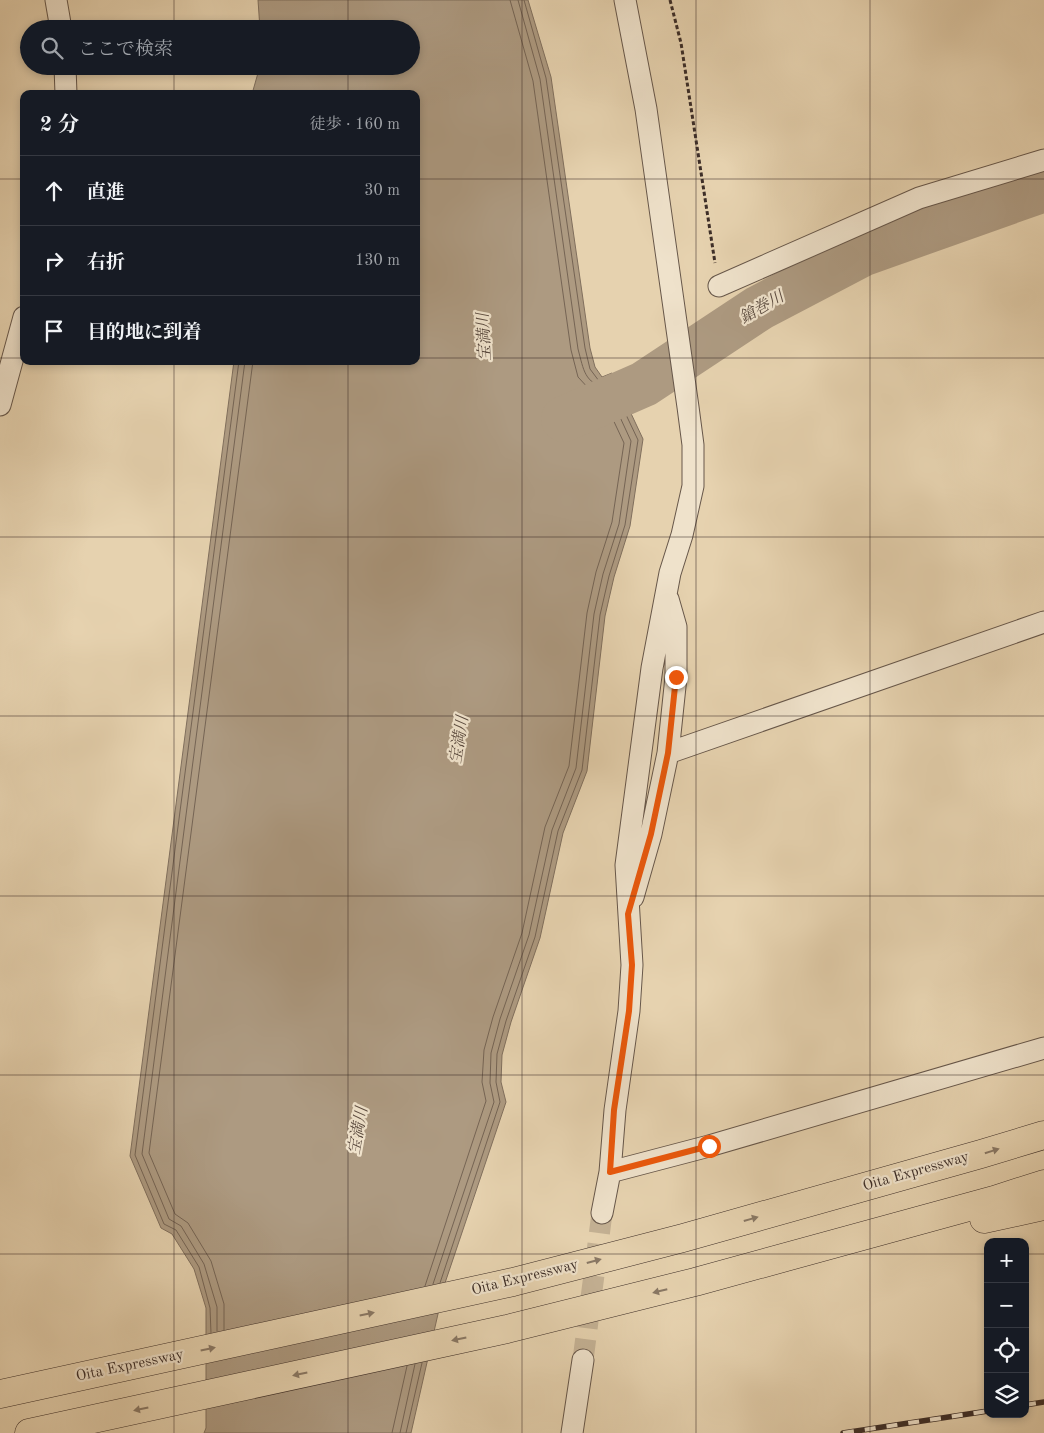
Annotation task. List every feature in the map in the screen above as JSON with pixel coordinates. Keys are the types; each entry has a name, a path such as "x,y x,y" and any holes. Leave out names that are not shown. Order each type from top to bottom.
{"highway":[{"name":"Oita Expressway","path":"12,1392 514,1282 684,1238 1044,1135"},
{"path":"29,1433 507,1329 695,1282 994,1200 1044,1184"},
{"path":"695,1282 1044,1206"}],"street":[{"path":"56,0 60,20"},
{"path":"602,1213 610,1172 614,1110 629,1011 632,965 626,865 652,668 666,594 692,486 693,445 646,109 625,0"},
{"path":"65,75 66,90"},
{"path":"719,286 919,198 1044,160"},
{"path":"0,405 20,332"},
{"path":"628,914 651,834 668,753 676,677 676,627 666,594"},
{"path":"668,753 1044,622"},
{"path":"610,1172 709,1146 1044,1048"},
{"path":"572,1433 584,1360"}],"path":[{"path":"670,0 681,43 719,286"}],"water":[{"name":"宝満川","path":"258,0 528,0 551,77 590,348 595,367 602,377 612,373 643,439 630,526 614,577 605,616 587,771 563,833 540,938 511,1022 502,1055 501,1082 506,1102 445,1283 411,1433 204,1433 206,1428 206,1308 194,1269 172,1234 161,1228 130,1156 233,365 420,365 420,90 253,90 257,75 420,75 420,20 259,20"}],"waterway":[{"name":"鎗巻川","path":"564,419 644,384 759,308 864,253 1044,189"}],"tunnel":[{"path":"583,1360 602,1213"}],"railway":[{"path":"1029,1404 1044,1402"},
{"path":"843,1433 984,1412"}],"route":[{"path":"676,677 668,753 651,834 628,914 632,965 629,1011 614,1110 610,1172 709,1146"}]}
